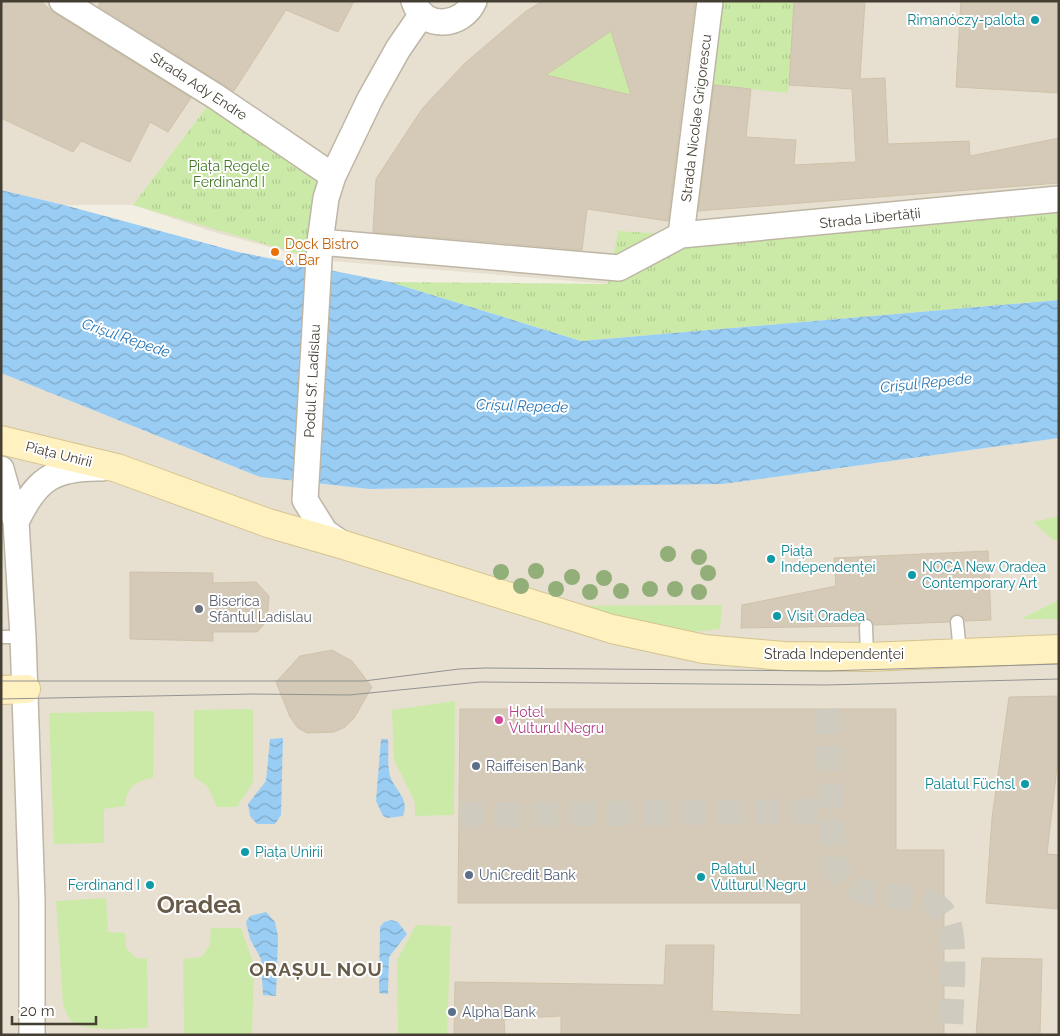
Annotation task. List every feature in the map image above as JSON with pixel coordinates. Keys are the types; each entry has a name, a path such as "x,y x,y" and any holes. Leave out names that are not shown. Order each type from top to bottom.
{"street":[{"name":"Strada Ady Endre","path":"62,1 216,96 332,176"},
{"path":"474,1 468,11 451,22 441,23 418,8 332,176 326,198 319,256 619,268 681,235"},
{"name":"Strada Nicolae Grigorescu","path":"681,235 710,1"},
{"name":"Strada Libertății","path":"681,235 1059,199"},
{"name":"Podul Sf. Ladislau","path":"305,498 319,256"},
{"name":"Piața Unirii","path":"1,440 117,468 268,523 344,544 612,628"},
{"name":"Piața Unirii","path":"16,522 28,497 53,476 68,470 117,468"},
{"name":"Piața Unirii","path":"3,479 16,522 12,637 13,689 32,900 32,1035"},
{"path":"268,523 295,513 305,498 325,532 344,544"},
{"name":"Strada Independenței","path":"612,628 720,650 784,656 867,657 1059,649"}],"lane":[{"path":"957,622 960,652"},
{"path":"866,626 867,657"}],"shaded area":[{"path":"1,1 1059,1 1059,206 608,284 319,260 214,232 133,205 64,205 1,190"},
{"path":"1,373 260,477 369,489 723,484 1059,438 1059,1035 1,1035"}],"green space":[{"path":"719,1 794,1 788,93 712,85"},
{"path":"611,31 631,95 546,75"},
{"name":"Piața Regele Ferdinand I","path":"215,96 333,176 319,260 133,205"},
{"path":"1059,199 1059,300 581,341 390,282 608,284 618,231 681,235"},
{"path":"1055,517 1059,518 1059,542 1052,539 1033,522"},
{"path":"1059,600 1059,619 1021,619"},
{"path":"722,605 720,629 649,637 539,606"},
{"path":"455,701 454,815 415,816 415,802 394,760 392,710"},
{"path":"253,709 253,782 237,807 217,807 207,786 194,777 194,710"},
{"path":"154,711 153,778 133,786 127,794 125,806 104,809 104,843 54,844 49,713"},
{"path":"106,898 108,932 125,933 126,948 136,958 147,959 148,1028 101,1029 83,1026 71,1020 63,1005 56,901"},
{"path":"416,925 451,926 447,1035 398,1035 397,960"},
{"path":"211,928 241,928 254,965 252,1035 184,1035 183,959 202,957 210,944"}],"water":[{"name":"Crișul Repede","path":"1,190 238,252 390,282 581,341 1059,300 1059,438 723,484 369,489 260,477 1,373"},
{"path":"283,738 281,815 275,824 257,824 250,816 248,804 266,781 270,739"},
{"path":"381,739 388,739 389,772 405,804 403,816 388,818 383,816 376,801"},
{"path":"266,912 275,922 278,936 276,996 263,995 261,959 250,939 246,922 250,916"},
{"path":"391,920 398,922 407,934 389,957 388,994 379,993 380,927 384,922"}],"building":[{"path":"1,1 40,1 54,13 191,98 168,132 150,122 130,162 81,141 73,152 1,118"},
{"path":"101,1 354,1 338,32 286,10 234,91 98,6"},
{"path":"542,1 695,1 668,221 587,209 582,250 373,232 376,179 422,109 465,63 525,12","holes":["611,31 631,95 546,75"]},
{"path":"794,1 865,1 860,79 885,78 888,144 969,141 970,156 1059,138 1059,183 698,211 714,85 751,89 746,137 796,140 794,165 856,162 852,89 789,85"},
{"path":"961,1 1059,1 1059,93 956,87"},
{"name":"NOCA New Oradea Contemporary Art","path":"988,551 991,620 965,621 963,617 957,614 952,616 949,622 874,625 873,621 866,618 861,619 858,626 741,628 742,605 836,586 834,558"},
{"name":"Biserica Sfântul Ladislau","path":"130,572 213,573 213,583 256,582 269,596 267,621 257,632 213,632 213,641 130,639"},
{"path":"332,650 352,661 372,687 354,718 345,727 334,732 307,733 298,728 290,717 276,682 300,656"},
{"path":"1059,696 1059,750 1047,854 1059,855 1059,909 986,903 992,818 1009,697"},
{"name":"Palatul Vulturul Negru","path":"460,709 896,709 896,850 944,850 944,1035 561,1035 561,1016 504,1019 505,1035 454,1035 455,982 664,985 666,945 714,945 712,1011 801,1015 801,903 458,903"},
{"path":"982,958 1042,959 1040,1035 976,1035"}],"tunnel":[{"path":"827,709 833,860 841,878 854,888 871,894 925,900 939,908 948,921 951,931 953,959 950,1035"},
{"path":"459,815 832,811"}],"tram line":[{"path":"1,681 364,681 459,669 486,668 826,671 1059,664"},
{"path":"1,699 253,694 349,695 480,682 826,685 1059,679"}],"place":[{"name":"Rimanóczy-palota","path":"1035,20"},
{"name":"Dock Bistro & Bar","path":"275,252"},
{"name":"Piața Independenței","path":"771,559"},
{"name":"NOCA New Oradea Contemporary Art","path":"912,575"},
{"name":"Biserica Sfântul Ladislau","path":"199,609"},
{"name":"Visit Oradea","path":"777,616"},
{"name":"Hotel Vulturul Negru","path":"499,720"},
{"name":"Raiffeisen Bank","path":"476,766"},
{"name":"Palatul Füchsl","path":"1025,784"},
{"name":"Piața Unirii","path":"245,852"},
{"name":"UniCredit Bank","path":"469,875"},
{"name":"Palatul Vulturul Negru","path":"701,877"},
{"name":"Ferdinand I","path":"150,885"},
{"name":"Alpha Bank","path":"452,1012"}],"district":[{"name":"Oradea","path":"199,905"},
{"name":"ORAȘUL NOU","path":"316,969"}]}
